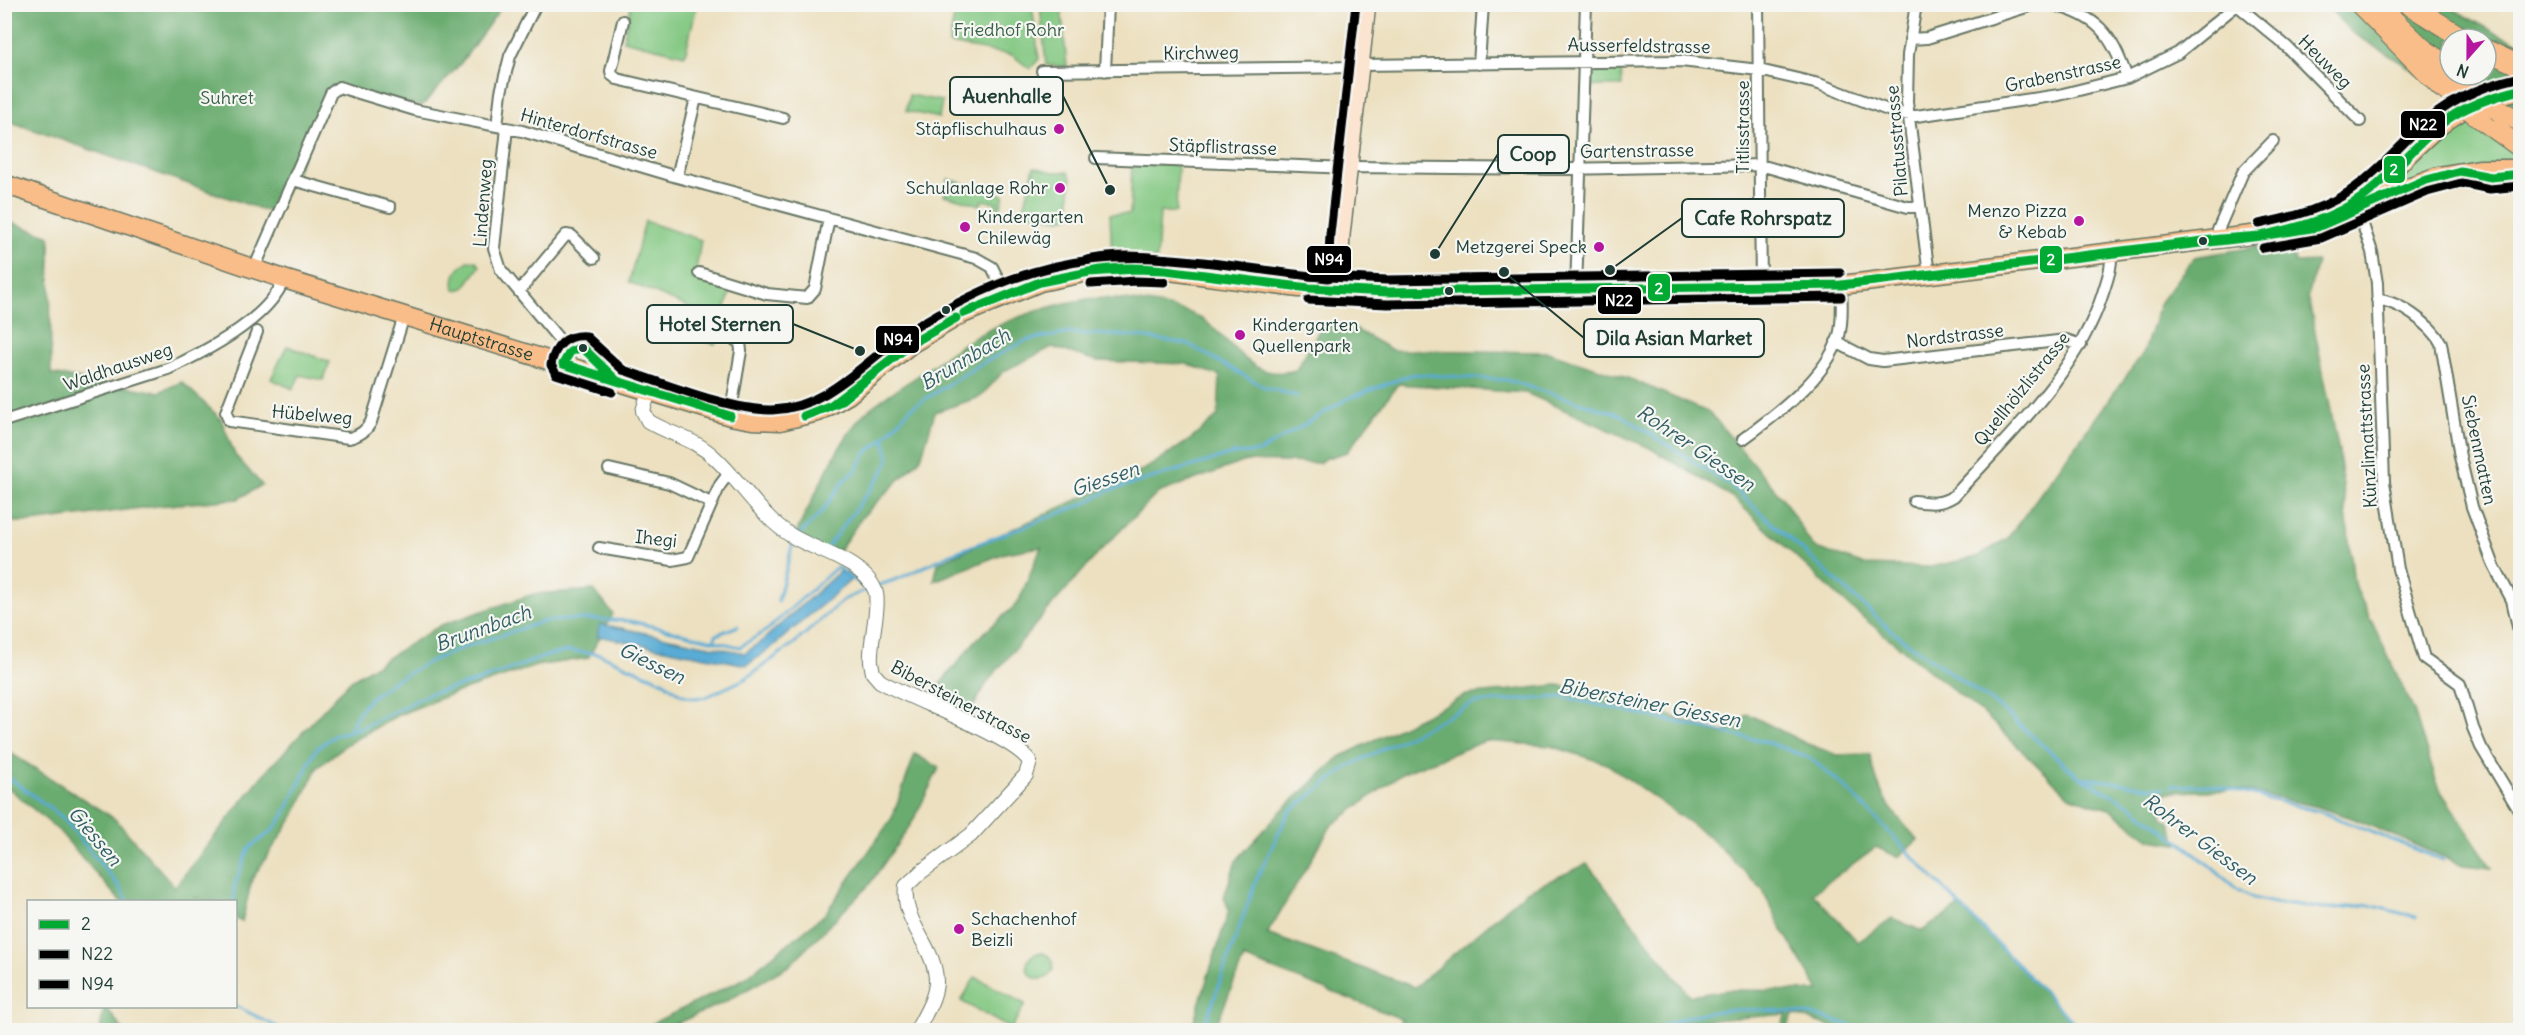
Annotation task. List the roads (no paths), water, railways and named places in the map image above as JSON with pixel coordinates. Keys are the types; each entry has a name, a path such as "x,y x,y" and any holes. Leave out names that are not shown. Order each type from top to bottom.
{"highway":[{"path":"2360,4 2438,68"},
{"path":"2366,4 2415,52 2438,69"},
{"path":"2377,4 2438,65"},
{"path":"2408,4 2445,27"},
{"path":"2498,56 2520,66"},
{"path":"2457,87 2481,119 2520,147"},
{"path":"2467,87 2513,113"}],"main road":[{"path":"1339,291 1340,256 1368,4"},
{"name":"Hauptstrasse","path":"4,184 284,279 730,416 780,421 818,412 848,395 911,344 960,315 1040,282 1103,269 1146,268 1339,291 1841,285 2261,236 2317,227 2331,222 2356,207 2450,118 2476,103 2520,90"},
{"name":"Hauptstrasse","path":"2294,230 2423,181 2453,172 2479,169 2520,169"}],"street":[{"name":"Lindenweg","path":"536,4 510,56 501,92 502,127 494,249 501,270 563,344 566,351 564,364"},
{"path":"1105,71 1108,4"},
{"path":"1479,64 1483,4"},
{"path":"1576,289 1586,4"},
{"name":"Titlisstrasse","path":"1758,4 1761,286"},
{"name":"Pilatusstrasse","path":"1916,4 1910,39 1908,116 1929,275"},
{"path":"1910,39 1927,38 2036,4"},
{"path":"2050,4 2082,14 2103,29 2116,48 2127,78"},
{"name":"Grabenstrasse","path":"1908,116 2059,95 2127,78 2178,53 2237,5"},
{"name":"Heuweg","path":"2237,5 2286,46 2360,121"},
{"path":"623,21 611,71 614,77 783,118"},
{"name":"Ausserfeldstrasse","path":"1361,66 1681,61 1759,69 1819,84 1908,116"},
{"name":"Kirchweg","path":"1042,71 1361,66"},
{"name":"Hinterdorfstrasse","path":"254,269 331,93 339,87 416,110 502,127 976,258 992,267 1006,295"},
{"path":"677,177 696,98"},
{"path":"2212,240 2243,172 2273,141"},
{"name":"Stäpflistrasse","path":"1096,158 1349,167"},
{"name":"Gartenstrasse","path":"1349,167 1580,168 1760,165 1904,206 1919,207"},
{"path":"293,180 390,207"},
{"name":"Künzlimattstrasse","path":"2356,207 2372,252 2377,300 2384,482 2387,513 2398,569 2424,658 2460,684 2481,747 2520,812"},
{"path":"699,273 767,294 807,298 815,289 829,218"},
{"path":"520,290 566,235 572,236 594,258"},
{"name":"Quellhölzlistrasse","path":"1914,501 1944,502 1954,496 2037,402 2081,345 2097,313 2110,273 2111,253"},
{"name":"Waldhausweg","path":"4,421 168,369 184,361 256,315 276,294 284,279"},
{"path":"1743,439 1780,411 1806,386 1836,342 1841,322 1841,285"},
{"name":"Siebenmatten","path":"2377,300 2388,301 2425,323 2441,343 2460,457 2472,507 2494,566 2512,600 2520,636"},
{"name":"Hübelweg","path":"257,332 226,412 229,422 349,438 358,436 367,429 371,422 404,316"},
{"path":"730,416 741,351 740,342 735,340"},
{"name":"Nordstrasse","path":"1836,342 1869,359 1883,362 2066,340 2081,345"},
{"name":"Bibersteinerstrasse","path":"649,391 643,411 648,421 691,440 716,458 766,515 783,530 843,561 873,586 876,597 870,653 873,673 880,681 1001,740 1027,757 1030,762 1026,775 971,836 921,872 906,886 907,912 934,968 936,983 917,1030"},
{"path":"609,469 669,483 711,504"},
{"name":"Ihegi","path":"599,548 672,560 683,559 690,554 720,485 729,473"}],"water":[{"path":"840,571 852,579 771,648 747,665 597,636 600,624 745,653 763,640"}],"waterway":[{"name":"Brunnbach","path":"800,534 821,513 846,478 855,472 867,452 879,443 911,408 979,365 1027,340 1070,333 1133,336 1188,344 1264,387 1297,396"},
{"name":"Rohrer Giessen","path":"877,586 951,554 1084,504 1108,491 1233,454 1259,452 1347,399 1413,374 1507,380 1621,415 1730,485 1894,633 1999,707 2079,777 2147,787 2164,787"},
{"path":"828,546 881,475 889,460 884,438"},
{"path":"778,601 793,543"},
{"name":"Brunnbach","path":"350,729 358,713 370,698 397,679 433,660 468,646 545,621 587,619 630,621 740,647 767,630 837,567 867,589"},
{"name":"Giessen","path":"234,900 234,887 249,848 272,831 283,817 316,749 335,735 363,727 429,694 475,682 549,655 569,651 599,654 664,682 680,694 694,698 706,697 745,679 796,642 843,600 868,589"},
{"path":"714,641 716,635 738,626"},
{"name":"Bibersteiner Giessen","path":"1203,1030 1257,878 1289,812 1349,766 1474,703 1563,697 1766,742 1810,758 1846,788 2081,1030"},
{"name":"Giessen","path":"4,774 62,817 128,900"},
{"name":"Rohrer Giessen","path":"2082,778 2129,804 2197,855 2237,889 2253,898 2278,904 2324,909 2369,905 2416,917"},
{"name":"Rohrer Giessen","path":"2171,786 2212,785 2321,812 2443,860"},
{"name":"Giessen","path":"237,1007 283,1030"},
{"path":"1657,1030 1676,1020 1728,1010 1758,1010 1815,1016 1841,1022 1861,1030"}],"place":[{"name":"Stäpflischulhaus","path":"1059,129"},
{"name":"Schulanlage Rohr","path":"1060,188"},
{"name":"Auenhalle","path":"1110,190"},
{"name":"Menzo Pizza & Kebab","path":"2079,221"},
{"name":"Kindergarten Chilewäg","path":"965,227"},
{"name":"Metzgerei Speck","path":"1599,247"},
{"name":"Coop","path":"1435,254"},
{"name":"Cafe Rohrspatz","path":"1610,270"},
{"name":"Dila Asian Market","path":"1504,272"},
{"name":"Kindergarten Quellenpark","path":"1240,335"},
{"name":"Hotel Sternen","path":"860,351"},
{"name":"Schachenhof Beizli","path":"959,929"}],"park label":[{"name":"Friedhof Rohr","path":"1009,30"},
{"name":"Suhret","path":"227,98"}]}
